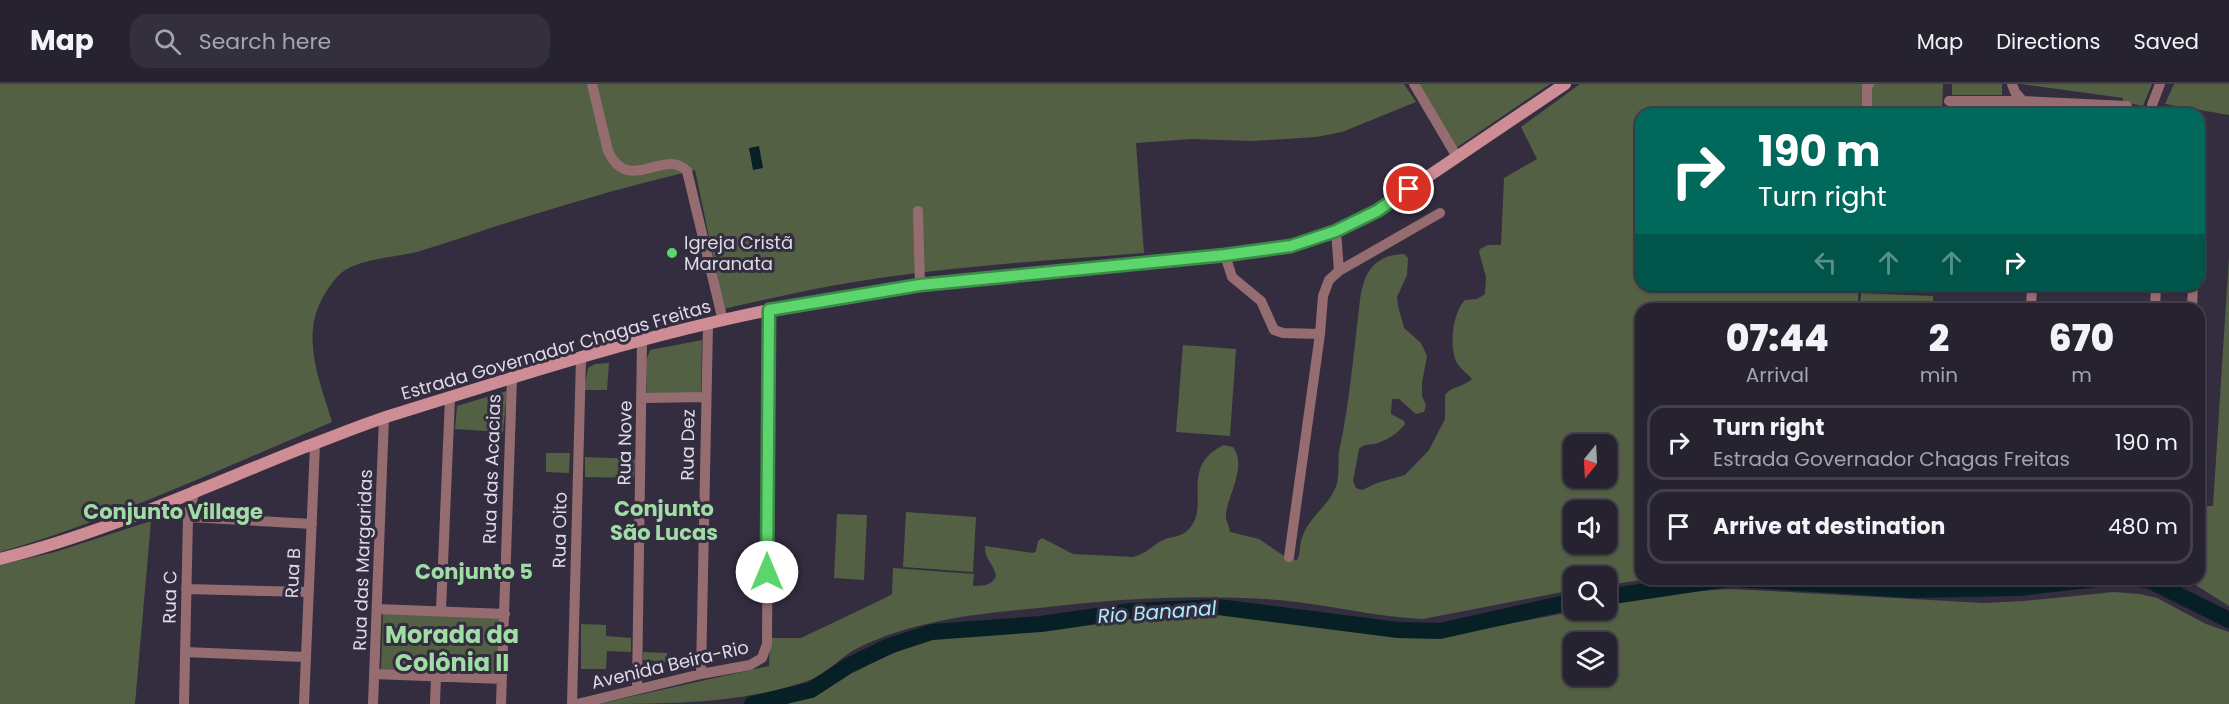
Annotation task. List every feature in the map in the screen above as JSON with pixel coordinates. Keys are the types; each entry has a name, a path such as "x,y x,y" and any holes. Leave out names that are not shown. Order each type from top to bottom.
{"main road":[{"name":"Estrada Governador Chagas Freitas","path":"0,559 76,537 384,417 581,357 708,324 769,310 920,285 1225,255 1291,246 1336,231 1377,211 1565,84"}],"street":[{"path":"592,84 608,151 612,160 619,167 636,171 671,163 687,171 723,321"},
{"path":"1414,84 1457,156"},
{"path":"1867,108 1867,86 1869,84"},
{"path":"2012,84 2029,108"},
{"path":"2152,108 2160,84"},
{"path":"1949,101 2023,101 2127,106"},
{"path":"918,210 920,285"},
{"path":"1289,557 1325,287 1339,271 1440,213"},
{"path":"1336,231 1339,271"},
{"path":"1225,255 1233,276 1261,301 1274,330 1283,333 1320,334"},
{"name":"Avenida Beira-Rio","path":"575,704 701,674 750,665 762,658 765,651 769,310"},
{"name":"Rua Dez","path":"701,674 708,324"},
{"name":"Rua Nove","path":"637,689 643,398 642,341"},
{"name":"Rua Oito","path":"575,704 581,357"},
{"name":"Rua das Acacias","path":"501,704 512,378"},
{"path":"441,610 450,398"},
{"path":"643,398 705,398"},
{"name":"Rua das Margaridas","path":"373,704 384,417"},
{"name":"Rua B","path":"304,704 315,444"},
{"name":"Rua C","path":"184,704 188,516 195,490"},
{"path":"167,502 188,516 312,524"},
{"path":"186,589 309,592"},
{"path":"378,609 505,614"},
{"path":"185,652 305,657"},
{"path":"374,674 502,679"},
{"path":"435,704 436,676"}],"green space":[{"path":"0,84 1404,84 1416,102 1342,132 1316,137 1252,141 1192,139 1136,143 1144,253 990,265 874,279 724,309 695,170 633,185 420,251 355,265 338,276 325,294 313,329 316,365 332,422 127,508 0,552"},
{"path":"1418,84 1550,84 1456,148"},
{"path":"1580,84 1943,84 1942,108 1635,108 1635,291 1858,291 1858,303 1635,303 1635,581 1617,584 1617,566 1563,566 1563,592 1423,619 1279,600 1218,597 1129,599 989,613 929,623 885,636 854,650 813,679 787,687 707,701 598,704 769,666 770,638 801,638 887,597 892,594 893,568 974,574 973,586 989,584 996,576 986,554 985,546 1033,553 1036,551 1038,541 1042,538 1073,554 1137,556 1161,541 1187,531 1194,522 1197,511 1198,476 1202,464 1210,454 1224,445 1233,447 1238,463 1236,480 1226,513 1230,532 1259,539 1287,558 1297,560 1305,531 1330,498 1337,483 1339,451 1360,300 1368,274 1372,267 1385,258 1404,254 1408,258 1407,275 1397,297 1398,306 1404,328 1421,343 1427,356 1422,383 1422,396 1426,405 1424,412 1416,414 1399,399 1392,399 1391,414 1404,421 1405,424 1387,439 1364,445 1359,449 1353,481 1356,488 1362,490 1405,475 1429,450 1445,419 1445,395 1472,379 1456,361 1453,329 1458,312 1465,300 1477,299 1485,294 1486,277 1479,252 1488,245 1501,245 1504,178 1537,159 1521,127"},
{"path":"1952,84 2002,84 2002,95 1952,95"},
{"path":"2021,84 2152,84 2143,106 2123,102 2123,98"},
{"path":"2174,84 2229,84 2229,115 2205,111 2205,108 2165,104"},
{"path":"2229,257 2229,606 2196,585 2205,585 2205,506 2213,506"},
{"path":"1861,293 1933,296 1933,303 1860,303"},
{"path":"702,340 701,395 647,395 646,361 650,350"},
{"path":"1183,345 1236,349 1230,436 1176,432"},
{"path":"609,363 607,390 584,390 588,368 595,364"},
{"path":"507,391 503,432 455,429 457,406"},
{"path":"546,453 570,453 569,473 546,472"},
{"path":"585,457 635,459 634,478 585,477"},
{"path":"906,512 976,517 973,572 903,567"},
{"path":"837,514 867,515 864,580 834,578"},
{"path":"151,521 135,704 0,704 0,565 55,552"},
{"path":"1733,589 1984,603 2114,592 2140,594 2157,598 2206,624 2229,632 2229,704 783,704 808,698 853,671 924,640 959,633 1014,631 1133,618 1213,613 1380,635 1436,638 1563,613 1563,620 1617,620 1617,603 1685,592"},
{"path":"383,613 500,616 497,674 381,670"},
{"path":"581,624 606,625 606,636 631,638 631,652 607,651 606,669 581,669"},
{"path":"643,652 667,653 667,662 643,660"}],"shaded area":[{"path":"759,146 763,168 753,170 749,148"}],"waterway":[{"name":"Rio Bananal","path":"1617,595 1687,585"},
{"name":"Rio Bananal","path":"1831,585 1911,590 2019,588 2045,585"},
{"name":"Rio Bananal","path":"2158,585 2229,620"},
{"name":"Rio Bananal","path":"752,704 811,690 848,666 889,646 932,632 1041,624 1131,611 1218,607 1398,630 1440,631 1563,603"}],"place":[{"name":"Igreja Cristã Maranata","path":"672,253"}],"district":[{"name":"Conjunto Village","path":"173,512"},
{"name":"Conjunto São Lucas","path":"664,521"},
{"name":"Conjunto 5","path":"474,572"},
{"name":"Morada da Colônia II","path":"452,649"}],"route":[{"path":"767,572 769,310 920,285 1225,255 1291,246 1336,231 1377,211 1409,189"}]}
